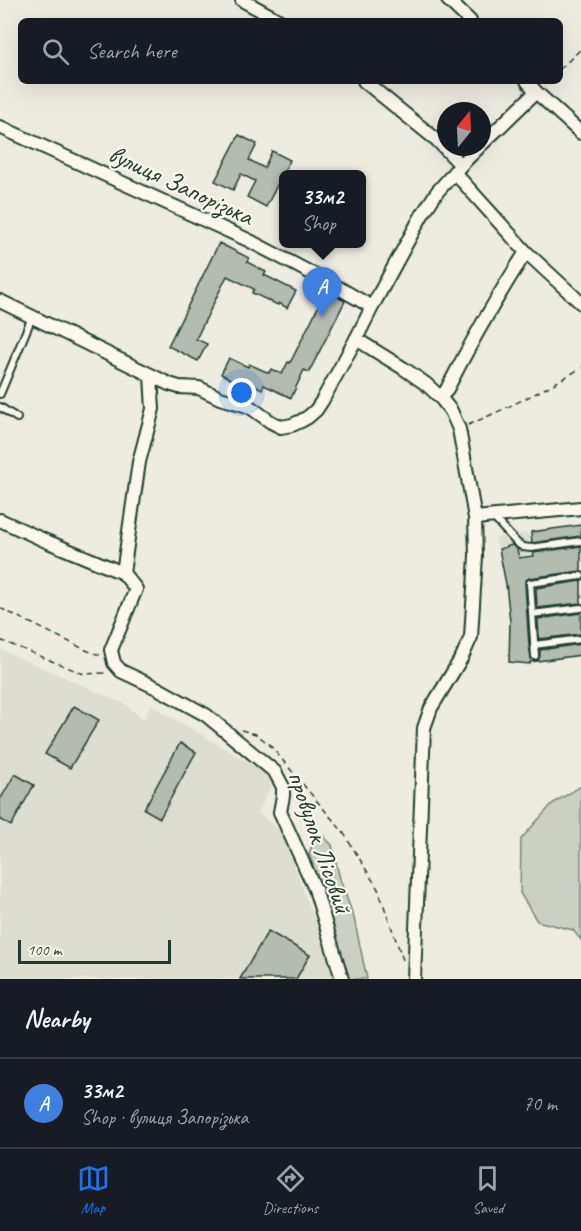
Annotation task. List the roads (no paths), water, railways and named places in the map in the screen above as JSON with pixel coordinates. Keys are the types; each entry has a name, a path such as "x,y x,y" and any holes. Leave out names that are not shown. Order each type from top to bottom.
{"street":[{"path":"242,0 275,18"},
{"path":"448,0 467,18"},
{"path":"368,84 438,141 526,252 581,303"},
{"path":"529,84 581,133"},
{"path":"491,136 536,92"},
{"name":"вулиця Запорізька","path":"0,127 248,240 372,307"},
{"path":"0,301 169,384 199,388 220,398 250,407 281,427 292,425 301,422 316,410 422,214 437,192 471,156"},
{"path":"440,398 446,391 477,330 526,252"},
{"path":"356,339 426,384 451,411 459,429 475,518 476,556 471,637 462,657 431,708 424,728 414,979"},
{"path":"0,520 123,573 139,462 153,409 151,376"},
{"path":"475,518 581,508"},
{"name":"провулок Лісовий","path":"123,573 136,589 114,640 111,650 112,659 121,671 158,688 206,715 268,766 280,780 283,796 280,812 315,889 342,979"}],"lane":[{"path":"0,394 33,316"},
{"path":"0,407 17,418"},
{"path":"491,516 523,547 531,548 581,541"},
{"path":"535,656 531,582 581,576"},
{"path":"532,614 581,608"},
{"path":"534,645 581,639"}],"place":[{"name":"33м2","path":"322,317"}]}
